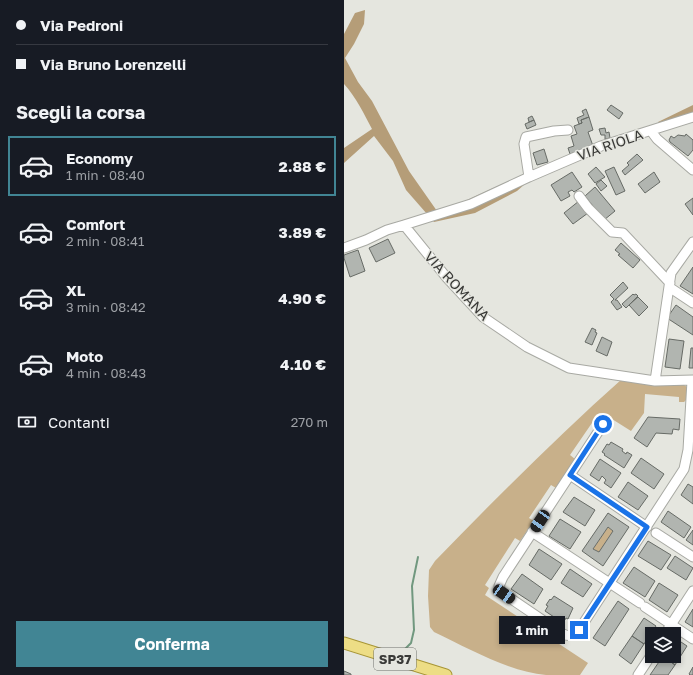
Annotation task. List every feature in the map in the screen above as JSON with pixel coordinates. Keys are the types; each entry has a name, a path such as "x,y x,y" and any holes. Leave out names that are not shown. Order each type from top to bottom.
{"main road":[{"name":"SP37","path":"344,643 446,675"}],"street":[{"name":"VIA RIOLA","path":"404,225 471,204 601,146 693,117"},
{"name":"VIA RIOLA","path":"529,177 524,144 526,137 554,130 568,130"},
{"path":"650,131 693,170"},
{"path":"579,196 612,232 623,233 669,285 693,303"},
{"path":"344,248 387,230 404,225"},
{"name":"VIA ROMANA","path":"404,225 447,278 483,317 527,347 569,368 656,381 693,381"},
{"path":"656,381 671,273 693,242"},
{"path":"603,419 602,426 500,581 499,588 504,594 563,634 570,636 574,635 579,630 680,477 686,464 693,381"},
{"path":"570,475 647,527"},
{"path":"532,532 693,639"},
{"path":"656,533 693,557"},
{"path":"669,627 693,591"},
{"path":"638,675 646,663"}],"shaded area":[{"path":"365,10 364,24 345,58 358,82 372,101 409,171 437,211 454,206 502,184 513,181 525,184 517,191 475,213 434,222 406,190 393,161 374,136 344,163 344,148 372,129 356,100 344,84 344,34 355,13"},
{"path":"693,105 693,122 660,130 658,122"},
{"path":"622,379 684,385 687,387 687,399 684,402 679,402 679,397 645,394 644,413 631,431 604,414 600,413 596,415 570,455 575,459 556,488 551,485 529,518 534,521 520,541 515,538 485,585 489,588 485,595 588,663 580,675 546,675 518,669 489,658 434,632 430,627 428,596 429,570 435,561 527,468"},
{"path":"608,527 613,531 599,552 593,549"}],"building":[{"path":"611,105 623,113 619,119 607,110"},
{"path":"586,109 589,117 581,120 582,123 579,124 577,118 584,115 582,111"},
{"path":"532,116 534,120 529,122 528,118"},
{"path":"589,117 593,130 588,132 593,146 570,154 568,148 574,146 571,136 577,134 574,126 582,123 581,120"},
{"path":"534,120 536,125 527,129 525,124"},
{"path":"605,128 606,133 609,132 610,138 605,139 605,135 601,135 599,129"},
{"path":"686,134 693,140 693,150 688,156 669,140 671,136 674,138 678,135 685,136"},
{"path":"544,149 548,162 537,165 533,153"},
{"path":"637,154 643,160 625,175 622,171 629,165 627,163"},
{"path":"596,167 605,177 595,183 588,174"},
{"path":"614,167 625,191 616,195 605,171"},
{"path":"572,172 582,187 574,192 572,190 568,192 570,196 561,201 551,185"},
{"path":"654,172 660,182 645,193 638,184"},
{"path":"601,180 607,186 601,191 596,184"},
{"path":"595,187 615,211 604,220 585,196"},
{"path":"693,198 693,215 685,204"},
{"path":"579,201 588,213 573,224 564,213"},
{"path":"388,239 395,253 376,262 369,248"},
{"path":"621,243 640,260 633,268 618,255 620,254 615,250"},
{"path":"358,250 365,271 350,277 344,255"},
{"path":"693,267 693,294 680,286"},
{"path":"623,282 628,288 615,300 617,300 622,307 617,310 611,302 614,299 610,295"},
{"path":"633,294 638,296 626,308 622,304"},
{"path":"638,297 648,307 639,316 629,305"},
{"path":"676,305 693,317 693,335 667,318"},
{"path":"592,328 596,330 595,332 597,333 592,345 585,342"},
{"path":"602,337 612,342 607,356 596,351"},
{"path":"669,339 684,341 680,369 665,367"},
{"path":"691,348 693,348 693,368 689,368"},
{"path":"648,417 680,419 679,430 673,429 672,434 656,433 647,447 634,438"},
{"path":"611,442 623,449 622,451 626,454 627,452 632,455 624,468 604,455 605,454 602,452 607,444 609,445"},
{"path":"641,458 664,474 654,489 631,473"},
{"path":"600,459 621,473 611,488 604,483 606,480 602,476 599,481 590,475"},
{"path":"628,482 648,496 638,510 618,497"},
{"path":"688,484 693,487 693,504 681,495"},
{"path":"574,497 595,510 585,526 563,512"},
{"path":"668,511 691,527 684,538 661,522"},
{"path":"608,513 629,527 603,566 582,551","holes":["608,527 613,531 599,552 593,549"]},
{"path":"560,519 581,532 570,549 549,536"},
{"path":"693,530 693,545 686,540"},
{"path":"648,541 671,555 661,570 638,556"},
{"path":"539,549 562,564 551,580 529,565"},
{"path":"675,556 693,568 686,580 667,568"},
{"path":"634,567 655,581 645,597 623,583"},
{"path":"570,569 592,584 583,597 561,583"},
{"path":"522,574 543,589 534,604 511,589"},
{"path":"659,583 678,595 667,612 649,600"},
{"path":"554,596 573,608 568,619 566,618 563,623 545,611 548,606 546,605"},
{"path":"618,601 629,609 605,646 593,638"},
{"path":"693,609 693,627 685,622"},
{"path":"644,618 656,626 645,627 644,644 632,636"},
{"path":"632,636 644,644 631,664 619,655"},
{"path":"681,642 687,646 681,656"},
{"path":"658,663 672,663 675,665 668,675 650,675"},
{"path":"693,667 693,675 690,675 689,674"},
{"path":"344,671 351,674 351,675 344,675"}],"waterway":[{"path":"400,654 411,643 414,630 412,586 418,557"}],"route":[{"path":"579,630 647,527 570,475 603,424"}]}
